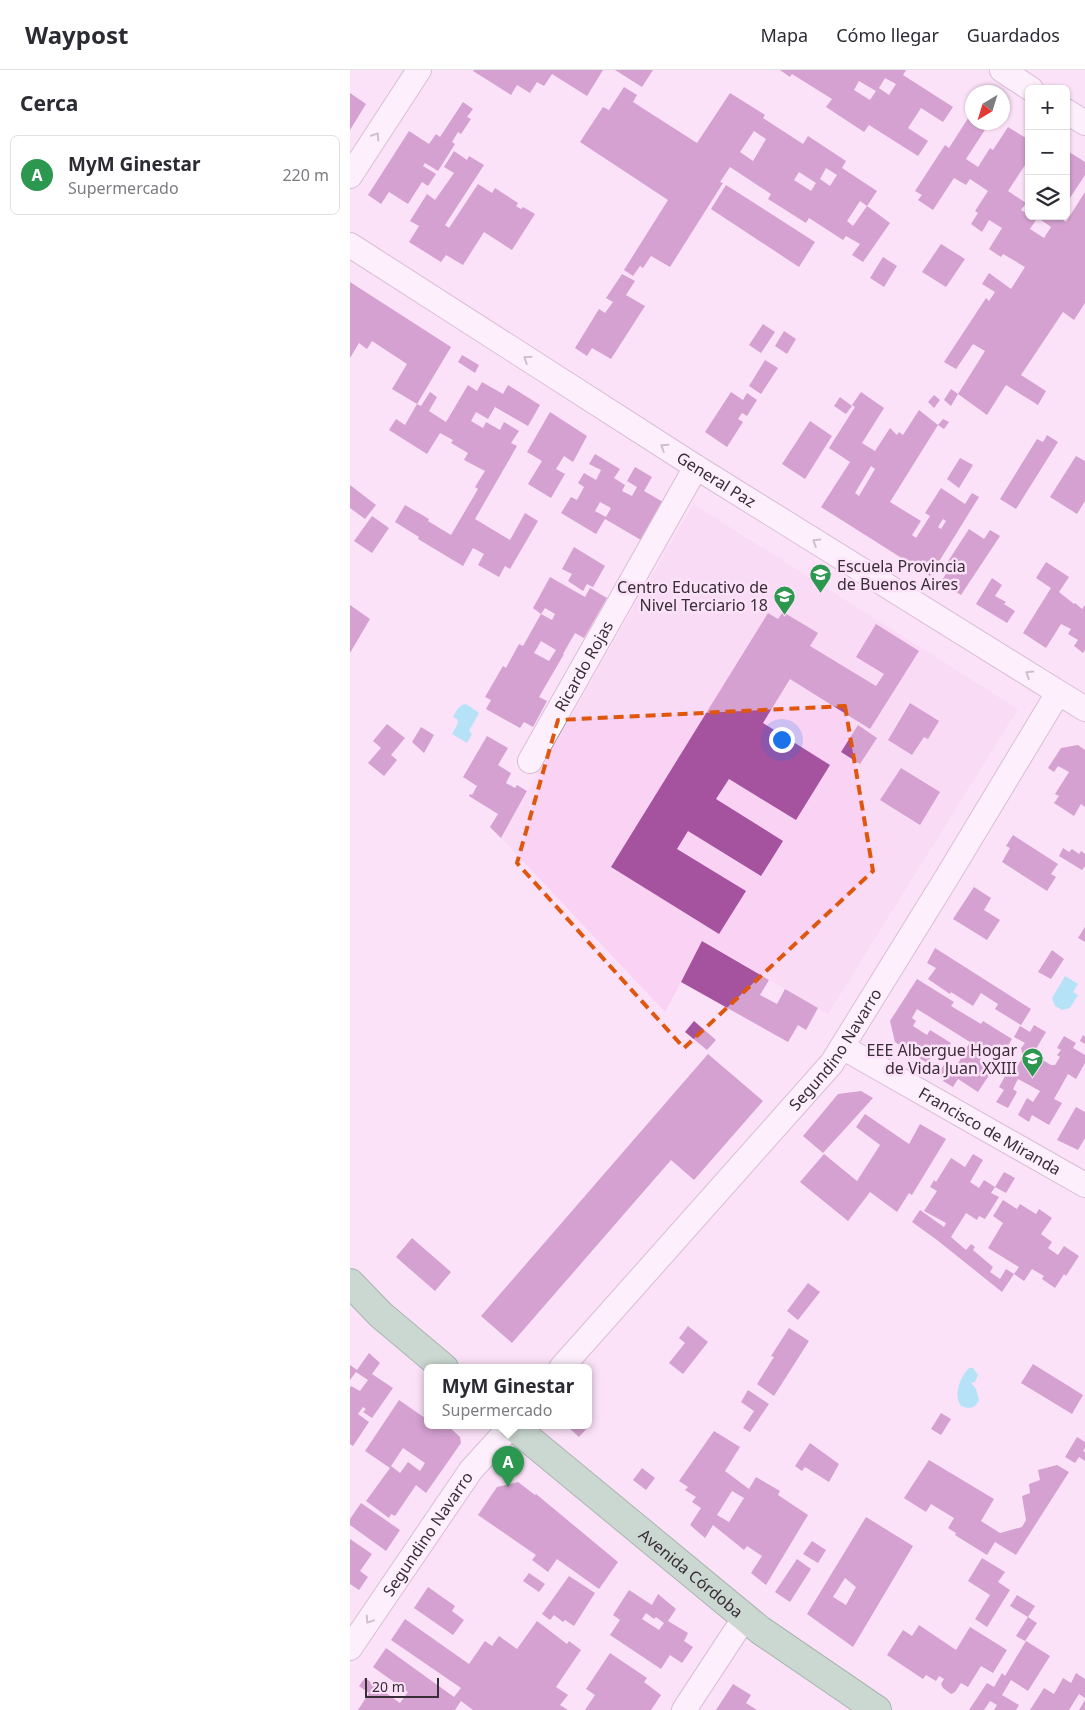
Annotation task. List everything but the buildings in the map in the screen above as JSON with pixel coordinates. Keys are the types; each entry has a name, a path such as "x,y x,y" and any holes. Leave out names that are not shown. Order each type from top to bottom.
{"main road":[{"path":"350,1283 380,1315 439,1364"},
{"name":"Avenida Córdoba","path":"516,1429 760,1630 877,1710"}],"street":[{"path":"350,176 419,70"},
{"path":"1002,70 1025,85"},
{"path":"1070,114 1085,123"},
{"name":"General Paz","path":"350,245 696,467 1085,709"},
{"name":"Ricardo Rojas","path":"530,761 696,467"},
{"name":"Segundino Navarro","path":"566,1364 832,1063 1058,693"},
{"name":"Francisco de Miranda","path":"842,1047 1085,1185"},
{"name":"Segundino Navarro","path":"350,1648 471,1470 509,1429"},
{"path":"684,1710 745,1617"}],"highlighted area":[{"path":"845,706 873,871 684,1048 517,863 558,720"}],"shaded area":[{"path":"693,504 1018,709 828,1014 703,941 665,1012 501,838"}],"water":[{"path":"466,704 479,713 469,731 472,734 467,743 452,734 458,723 457,719 453,717 460,707"},
{"path":"1065,976 1078,984 1073,992 1078,995 1070,1008 1062,1010 1055,1006 1052,998"},
{"path":"969,1368 973,1368 978,1375 975,1382 971,1383 976,1389 979,1400 974,1407 969,1408 961,1406 958,1392 960,1381"}],"place":[{"name":"Escuela Provincia de Buenos Aires","path":"821,594"},
{"name":"Centro Educativo de Nivel Terciario 18","path":"784,615"},
{"name":"EEE Albergue Hogar de Vida Juan XXIII","path":"1033,1078"},
{"name":"MyM Ginestar","path":"508,1487"}]}
